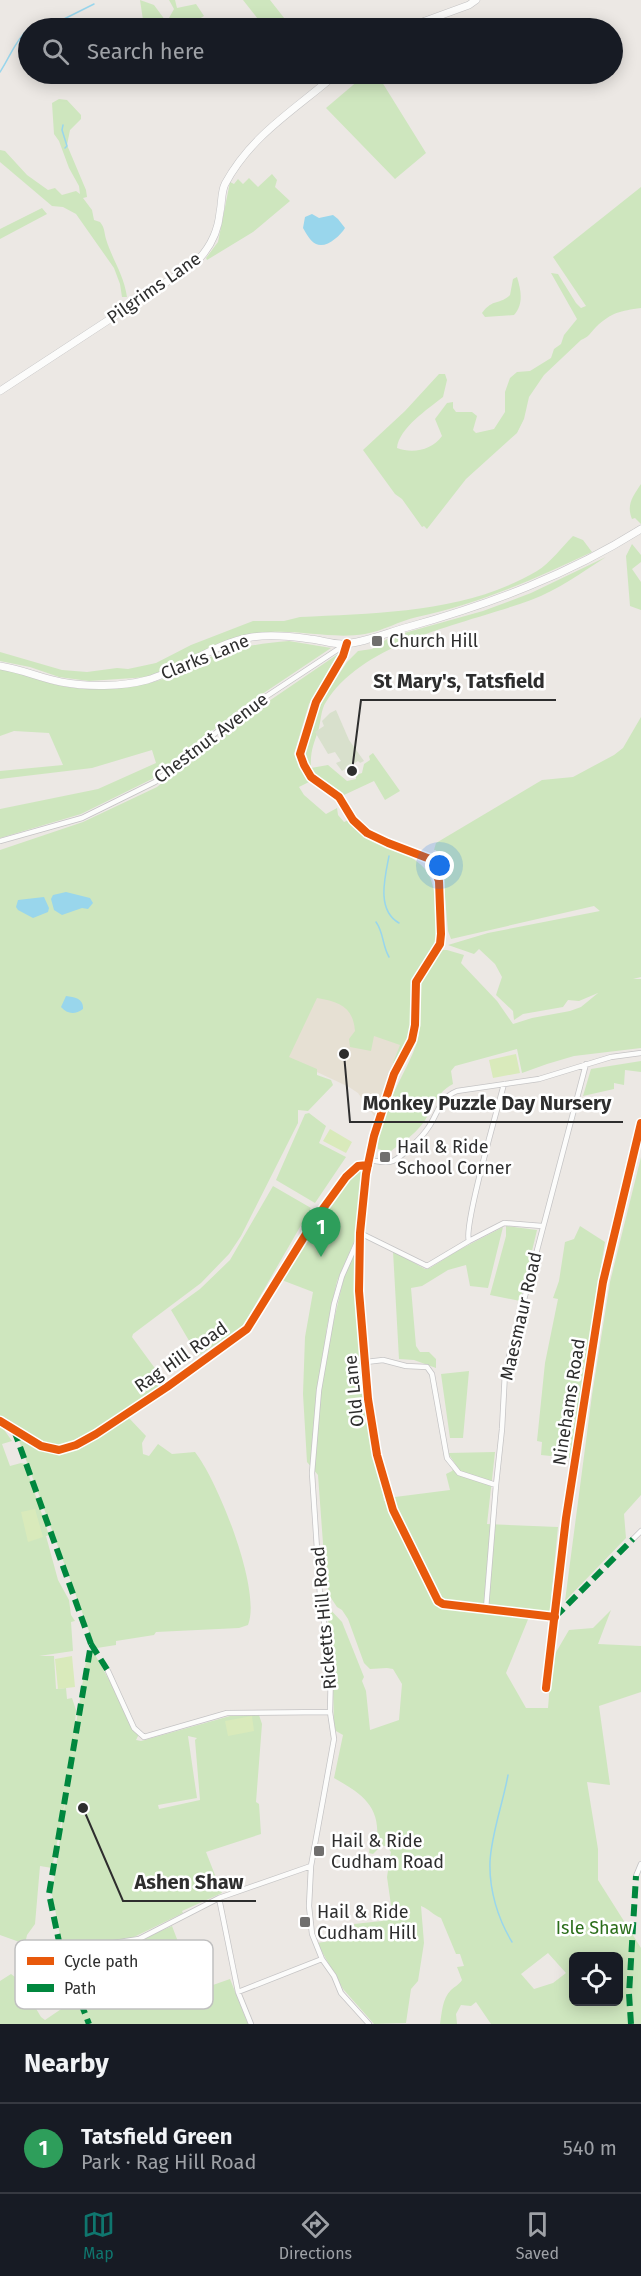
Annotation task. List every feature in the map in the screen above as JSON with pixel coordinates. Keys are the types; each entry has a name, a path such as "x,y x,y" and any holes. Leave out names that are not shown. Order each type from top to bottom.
{"main road":[{"path":"433,18 469,5 476,0"},
{"name":"Pilgrims Lane","path":"0,391 194,264 204,254 217,231 224,187 240,161 254,142 272,125 325,84"},
{"name":"Clarks Lane","path":"0,666 18,668 60,682 88,686 145,681 247,638 272,634 335,644 347,643 458,613 543,582 597,555 641,529"}],"street":[{"name":"Chestnut Avenue","path":"0,841 82,818 155,782 238,715 347,643"},
{"path":"347,643 343,656 316,702 300,754 311,777 339,797 353,820 367,833 430,859 439,881 442,924 440,944 416,982 412,1040 391,1081 374,1136 369,1162 387,1162 399,1156 429,1127 435,1111 452,1093 469,1088 539,1078 610,1057 641,1053"},
{"name":"Maesmaur Road","path":"486,1610 505,1371 586,1064"},
{"path":"469,1241 467,1232 504,1084"},
{"name":"Ninehams Road","path":"546,1688 566,1518 603,1282 641,1123"},
{"name":"Old Lane","path":"369,1162 360,1234 359,1310 375,1448 393,1510 438,1601 443,1604 486,1610"},
{"name":"Rag Hill Road","path":"0,1421 41,1446 59,1450 76,1445 167,1387 247,1329 314,1221 346,1177 358,1166 369,1162"},
{"path":"360,1234 427,1266 504,1223 542,1226"},
{"name":"Ricketts Hill Road","path":"360,1234 342,1276 334,1304 319,1390 312,1473 320,1595 331,1669 330,1712 333,1745 311,1866 309,1906 312,1934 322,1959 334,1976 341,1993 369,2024"},
{"path":"366,1362 383,1360 406,1366 427,1367 432,1374 447,1458 459,1473 496,1485"},
{"path":"633,1539 641,1531"},
{"path":"486,1610 555,1617"},
{"path":"108,1671 134,1728 144,1737 227,1713 330,1712"},
{"path":"636,1876 641,1864"},
{"path":"132,1940 139,1939 219,1898 311,1866"},
{"path":"219,1898 238,1992 251,2024"},
{"path":"238,1992 322,1959"}],"shaded area":[{"path":"317,995 334,1000 350,1009 373,1035 402,1045 388,1074 375,1117 358,1093 287,1058"}],"green space":[{"path":"140,0 154,5 164,18 143,18"},
{"path":"169,0 175,0 177,8 196,4 204,16 201,18 169,18 174,9"},
{"path":"243,0 270,0 284,18 257,18"},
{"path":"354,84 383,84 426,153 395,179 326,108"},
{"path":"59,99 67,100 81,115 81,119 70,130 67,145 86,190 87,197 83,198 92,210 94,220 103,226 127,297 122,297 114,268 76,214 63,207 52,206 0,162 0,150 5,151 27,175 48,190 55,188 62,195 76,191 80,194 79,186 54,134 52,103"},
{"path":"272,174 277,180 275,187 290,201 253,232 207,260 206,258 218,242 230,182 234,184 238,179 243,184 249,178 258,187"},
{"path":"641,187 641,308 622,311 607,318 544,375 529,397 524,419 517,433 466,479 427,529 422,527 363,450 405,411 439,374 445,374 447,380 443,397 408,426 397,448 409,451 422,450 438,441 442,436 435,419 447,403 453,402 456,412 472,412 477,416 473,430 476,433 494,429 505,412 505,392 510,378 517,372 530,371 551,358 554,349 561,344 564,335 577,319 551,273 558,274 581,308 586,306 553,257"},
{"path":"42,208 47,214 0,239 0,229"},
{"path":"517,277 520,302 514,315 485,317 482,313 486,308 510,295 513,279"},
{"path":"641,484 641,524 635,518 632,519 630,505"},
{"path":"573,536 583,540 592,552 485,598 410,619 372,633 337,636 283,632 256,634 148,677 89,681 59,677 30,667 0,661 0,652 62,670 87,672 117,668 128,669 156,663 191,645 253,621 284,621 300,617 391,612 452,603 510,585 537,571"},
{"path":"632,544 641,555 641,562 632,569 641,582 641,610 630,606 626,556"},
{"path":"606,557 541,596 448,626 391,649 365,663 343,681 323,708 312,752 311,768 328,765 347,781 356,779 356,775 362,773 364,764 370,760 369,756 373,753 400,791 385,800 374,781 344,795 314,777 308,768 304,754 318,706 347,662 358,651 372,649 390,637 483,611 531,593"},
{"path":"289,641 331,648 237,711 152,779 81,814 0,838 0,809 98,789 156,763 152,750 92,768 0,779 0,771 63,765 49,733 14,731 0,736 0,669 62,686 93,689 135,686 155,682 229,651 254,645"},
{"path":"338,654 309,704 294,754 311,781 299,787 304,795 326,814 337,808 338,815 344,822 349,820 367,836 408,856 425,869 429,876 435,896 437,931 431,953 413,986 414,1026 411,1036 397,1064 393,1063 400,1045 374,1036 371,1051 350,1047 349,1039 355,1031 348,1011 332,1001 317,998 289,1057 317,1069 317,1075 331,1080 333,1085 308,1111 298,1110 298,1123 241,1236 229,1254 201,1283 133,1334 132,1337 165,1382 161,1384 163,1387 75,1440 62,1445 49,1446 0,1419 0,850 83,822 157,787 244,718"},
{"path":"336,710 349,740 364,761 360,763 358,761 342,771 336,763 341,761 335,752 328,754 315,732 324,726 322,721"},
{"path":"641,717 641,977 633,979 641,979 641,1048 574,1056 522,1073 517,1049 455,1066 451,1071 453,1084 441,1093 418,1129 391,1151 378,1149 378,1137 386,1110 419,1035 421,982 439,950 464,955 461,963 497,1001 513,1024 581,1007 598,993 579,1001 568,1000 563,1007 523,1014 514,1020 513,1011 496,995 502,977 495,964 479,949 474,954 448,945 488,933 600,911 594,906 451,939 448,931 444,886 436,850 434,850 436,843 542,780 573,777 614,755 623,748"},
{"path":"516,1054 520,1073 493,1078 489,1060"},
{"path":"641,1061 641,1072 625,1070 624,1085 614,1083 614,1089 583,1096 591,1069"},
{"path":"309,1113 326,1126 319,1143 346,1157 315,1203 276,1180 305,1114"},
{"path":"330,1129 352,1142 346,1153 323,1141"},
{"path":"641,1157 641,1495 624,1514 626,1538 565,1601 592,1395 610,1282"},
{"name":"Isle Shaw","path":"366,1167 357,1235 337,1281 326,1331 330,1337 344,1277 358,1245 356,1268 358,1336 364,1367 363,1387 371,1443 379,1470 384,1501 395,1497 450,1490 446,1474 456,1465 448,1453 495,1452 487,1524 558,1527 551,1599 555,1617 529,1617 506,1673 526,1708 548,1708 552,1659 569,1630 593,1628 611,1610 598,1644 641,1646 641,1692 599,1706 610,1785 587,1782 598,1849 598,1880 641,1948 641,2024 491,2024 476,2002 471,2006 461,2005 456,2014 457,2024 440,2024 446,1998 462,1980 457,1967 464,1966 460,1954 456,1954 441,1918 421,1906 424,1943 418,1981 411,1989 406,2023 374,2024 343,1989 317,1943 356,1937 354,1924 382,1921 392,1912 387,1877 391,1852 386,1846 381,1846 373,1854 369,1853 370,1846 377,1837 375,1816 359,1794 334,1778 343,1735 336,1731 334,1725 332,1647 326,1605 342,1622 364,1677 362,1681 366,1691 370,1730 399,1720 402,1684 393,1669 370,1669 364,1663 348,1619 329,1595 318,1475 307,1462 303,1394 305,1337 313,1292 279,1279 358,1168","holes":["548,1953 566,1973 553,1983 534,1989 521,1974"]},
{"path":"273,1186 311,1208 244,1324 198,1356 171,1310 200,1289 230,1260"},
{"path":"506,1226 537,1230 520,1301 490,1295 506,1236"},
{"path":"580,1226 605,1242 570,1458 541,1455 542,1442 537,1441 545,1363 558,1299 553,1298 559,1281 565,1242 574,1239"},
{"path":"503,1227 488,1288 470,1286 466,1265 448,1270 422,1286 411,1288 416,1346 420,1352 429,1352 436,1359 436,1368 414,1360 399,1359 393,1251 425,1269 430,1268"},
{"path":"469,1371 463,1438 450,1438 441,1374"},
{"path":"128,1417 146,1436 142,1443 143,1454 149,1456 158,1444 172,1454 195,1452 204,1466 226,1511 243,1563 251,1609 248,1625 239,1628 156,1632 154,1635 116,1641 116,1645 97,1648 93,1642 18,1438 49,1452 63,1452 88,1444"},
{"path":"0,1424 12,1441 2,1444 10,1466 25,1464 49,1535 46,1536 58,1580 69,1600 71,1615 75,1621 71,1622 73,1651 39,1656 54,1656 56,1689 66,1688 67,1699 72,1698 76,1710 74,1737 86,1661 93,1651 139,1734 136,1740 141,1741 230,1716 259,1715 262,1724 256,1802 259,1804 261,1834 206,1852 222,1893 134,1937 136,1940 61,1940 52,1894 66,1797 52,1868 40,1866 35,1924 26,1940 15,1940 0,1935","holes":["188,1736 197,1738 195,1740 200,1800 159,1809 158,1805 197,1798"]},
{"path":"35,1509 43,1537 28,1542 21,1512"},
{"path":"72,1656 75,1687 58,1689 55,1659"},
{"path":"252,1716 254,1731 228,1736 225,1721"},
{"path":"172,1926 177,1940 140,1940"},
{"path":"11,1974 15,1977 15,2009 36,2009 45,2020 61,2009 213,2009 213,1985 230,1979 248,2024 0,2024 0,1981"}],"water":[{"path":"312,214 319,218 333,215 345,228 328,243 316,244 303,228 305,217"},
{"path":"66,892 90,898 93,903 88,909 82,908 62,915 54,910 51,899 53,895"},
{"path":"44,897 49,908 48,912 33,918 16,907 18,900"},
{"path":"66,996 80,1001 83,1009 74,1013 63,1009 61,1007"}],"waterway":[{"path":"66,18 94,4"},
{"path":"0,72 18,41"},
{"path":"63,125 62,130 67,146 65,148"},
{"path":"389,856 384,883 385,902 387,910 399,923"},
{"path":"376,922 389,957"},
{"path":"508,1775 493,1841 490,1873 495,1904 512,1942"}],"marked path":[{"path":"14,1430 91,1644 49,1894 59,1940"},
{"path":"555,1617 633,1539"},
{"path":"91,1644 108,1671"},
{"path":"631,2024 629,1994 636,1876"},
{"path":"83,2009 89,2024"}],"cycle path":[{"path":"347,643 343,656 316,702 300,754 311,777 339,797 353,820 367,833 430,859 439,881 441,934 440,944 416,982 415,1025 412,1040 394,1074 374,1136 366,1174 360,1233 359,1291 368,1399 377,1455 393,1510 438,1601 443,1604 555,1617"},
{"path":"546,1688 566,1518 603,1282 641,1123"},
{"path":"0,1421 41,1446 59,1450 76,1445 96,1434 167,1387 247,1329 314,1221 346,1177 358,1166 368,1165"}],"place":[{"name":"Church Hill","path":"377,641"},
{"name":"St Mary's, Tatsfield","path":"352,771"},
{"name":"Monkey Puzzle Day Nursery","path":"344,1054"},
{"name":"Hail & Ride School Corner","path":"385,1157"},
{"name":"Tatsfield Green","path":"321,1257"},
{"name":"Ashen Shaw","path":"83,1808"},
{"name":"Hail & Ride Cudham Road","path":"319,1851"},
{"name":"Hail & Ride Cudham Hill","path":"305,1922"}]}
